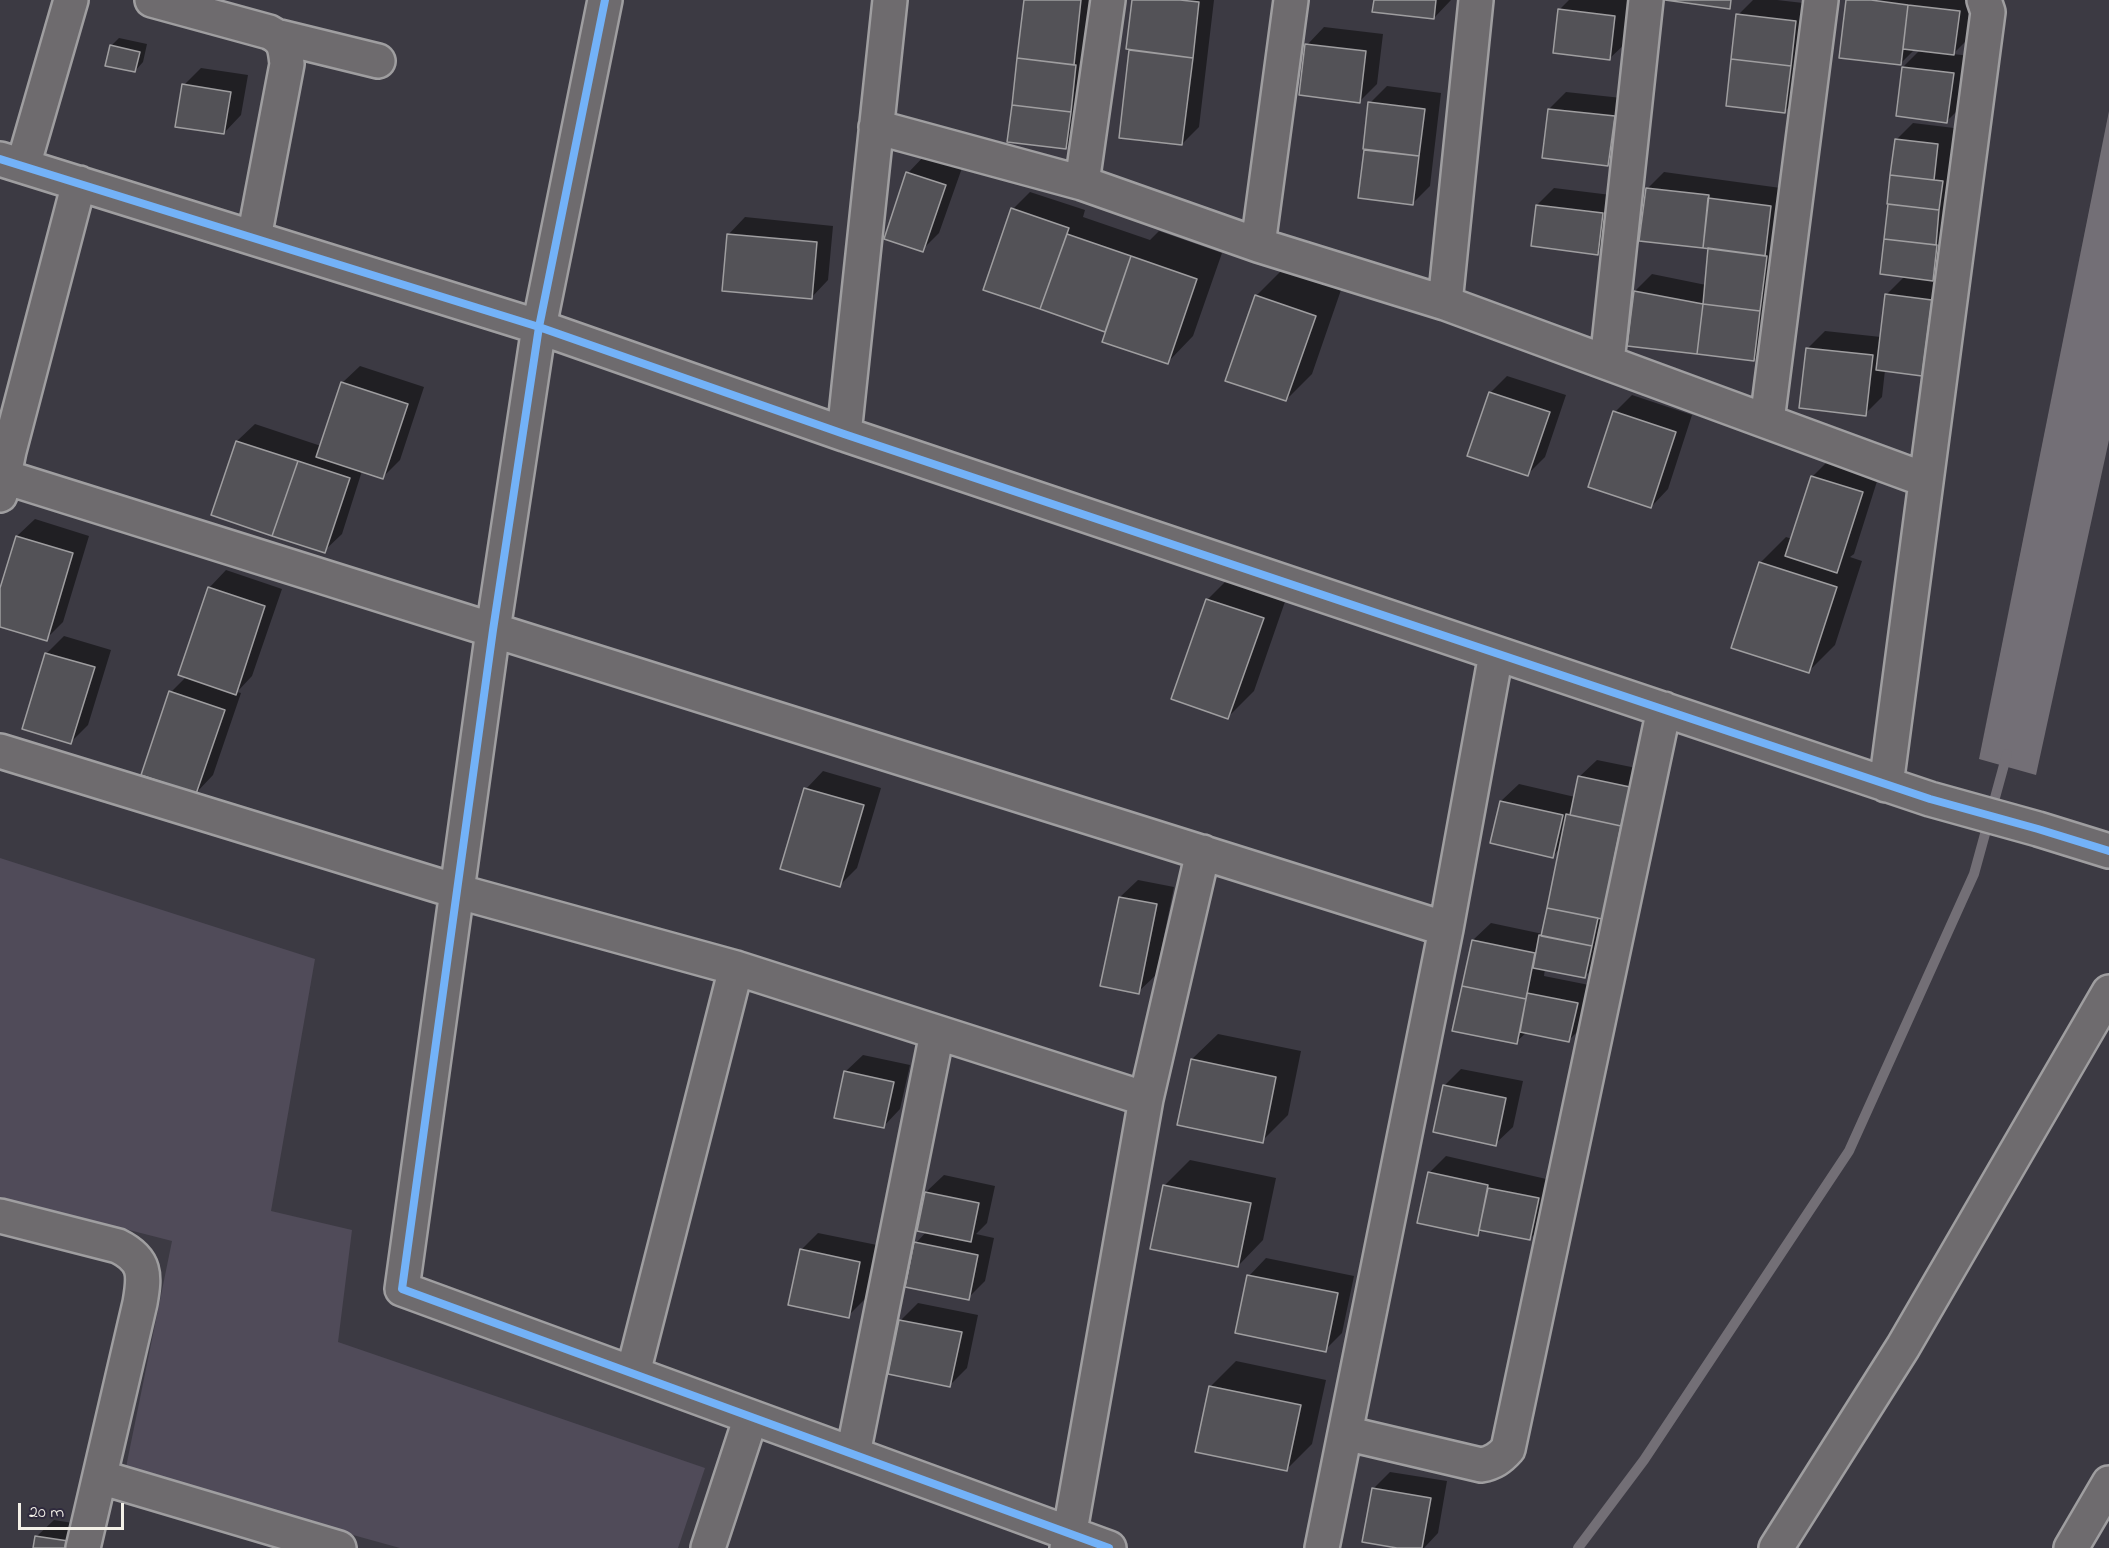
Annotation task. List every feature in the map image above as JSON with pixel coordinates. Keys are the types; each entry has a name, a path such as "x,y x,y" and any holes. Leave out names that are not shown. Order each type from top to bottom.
{"street":[{"path":"70,0 12,162 539,327 844,434 1886,785 2109,851"},
{"path":"152,0 242,23 280,37 378,61"},
{"path":"605,0 539,327 493,630 402,1289 853,1454 1068,1541 1109,1548"},
{"path":"844,434 890,0"},
{"path":"1082,183 1108,0"},
{"path":"1258,245 1291,0"},
{"path":"1445,303 1476,0"},
{"path":"1607,362 1646,0"},
{"path":"1767,421 1821,0"},
{"path":"1886,785 1988,12 1984,0"},
{"path":"254,238 287,64 285,48 280,37"},
{"path":"876,127 1082,183 1258,245 1445,303 1926,480"},
{"path":"79,183 9,452 3,486 493,630 1446,928"},
{"path":"1322,1548 1446,928 1496,654"},
{"path":"1345,1432 1481,1465 1497,1460 1508,1449 1664,710"},
{"path":"0,751 456,891 735,968 1146,1099"},
{"path":"1068,1541 1146,1099 1203,852"},
{"path":"633,1373 735,968"},
{"path":"1776,1548 1903,1347 2109,992"},
{"path":"853,1454 937,1033"},
{"path":"2,1226 118,1246 138,1259 143,1271 140,1303 83,1548"},
{"path":"708,1548 752,1417"},
{"path":"100,1477 339,1548"},
{"path":"2071,1548 2109,1483"}],"shaded area":[{"path":"2109,111 2109,440 2036,775 1979,759"},
{"path":"0,858 315,959 271,1211 352,1230 338,1342 705,1468 678,1548 400,1548 125,1472 172,1241 0,1197"}],"building":[{"path":"1024,0 1081,0 1074,65 1017,58"},
{"path":"1132,0 1199,2 1193,58 1126,49"},
{"path":"1374,0 1436,0 1434,19 1372,12"},
{"path":"1665,0 1731,0 1730,9"},
{"path":"1846,0 1871,0 1908,5 1901,65 1839,58"},
{"path":"1908,5 1960,11 1954,55 1903,49"},
{"path":"1558,9 1615,16 1610,60 1553,53"},
{"path":"1736,14 1796,21 1791,66 1731,59"},
{"path":"1305,44 1366,51 1360,103 1299,95"},
{"path":"110,45 140,52 135,72 105,66"},
{"path":"1129,50 1193,58 1182,145 1119,138"},
{"path":"1017,58 1076,65 1071,112 1012,105"},
{"path":"1731,59 1791,66 1785,113 1726,106"},
{"path":"1902,67 1954,73 1947,123 1896,116"},
{"path":"182,84 231,92 224,134 175,127"},
{"path":"1368,102 1425,109 1419,156 1363,149"},
{"path":"1012,105 1071,112 1066,149 1007,142"},
{"path":"1548,109 1615,116 1608,166 1542,158"},
{"path":"1895,139 1938,144 1934,180 1890,175"},
{"path":"1364,150 1419,156 1413,205 1358,198"},
{"path":"906,172 946,185 923,252 884,239"},
{"path":"1890,175 1943,181 1939,210 1887,204"},
{"path":"1646,188 1709,195 1703,248 1639,241"},
{"path":"1708,198 1771,206 1765,256 1703,248"},
{"path":"1888,204 1939,210 1936,245 1884,239"},
{"path":"1536,205 1603,213 1598,255 1531,246"},
{"path":"1011,208 1069,228 1040,309 983,290"},
{"path":"727,234 817,242 812,299 722,291"},
{"path":"1067,234 1131,256 1105,332 1040,309"},
{"path":"1884,239 1937,245 1933,281 1880,274"},
{"path":"1708,248 1767,256 1760,311 1703,304"},
{"path":"1131,256 1197,279 1168,364 1102,342"},
{"path":"1634,291 1703,304 1697,354 1627,346"},
{"path":"1885,294 1932,300 1922,376 1876,370"},
{"path":"1255,295 1316,316 1286,401 1225,381"},
{"path":"1703,304 1760,311 1754,361 1697,354"},
{"path":"1806,348 1873,355 1866,416 1799,408"},
{"path":"341,382 408,404 383,479 316,457"},
{"path":"1489,392 1550,412 1528,476 1467,456"},
{"path":"1613,411 1676,432 1651,508 1588,487"},
{"path":"236,441 298,461 272,536 211,515"},
{"path":"298,461 350,478 325,553 272,536"},
{"path":"1811,476 1863,492 1837,573 1785,556"},
{"path":"16,536 73,553 47,641 0,627 0,588"},
{"path":"1759,562 1837,587 1809,673 1731,648"},
{"path":"208,587 265,606 236,695 178,675"},
{"path":"1206,599 1264,618 1228,719 1171,699"},
{"path":"45,653 95,667 71,744 22,729"},
{"path":"169,691 225,710 196,794 141,775"},
{"path":"1578,776 1630,787 1621,826 1570,815"},
{"path":"804,788 864,805 840,887 780,869"},
{"path":"1500,801 1563,815 1553,858 1490,843"},
{"path":"1566,814 1621,826 1602,919 1547,908"},
{"path":"1119,897 1157,904 1139,994 1100,986"},
{"path":"1547,908 1598,918 1592,946 1541,936"},
{"path":"1539,935 1592,946 1585,978 1533,968"},
{"path":"1472,940 1535,953 1526,999 1462,986"},
{"path":"1462,986 1526,999 1517,1044 1452,1031"},
{"path":"1527,993 1578,1003 1569,1042 1520,1032"},
{"path":"1191,1059 1276,1077 1263,1143 1177,1125"},
{"path":"844,1071 894,1082 884,1128 834,1118"},
{"path":"1443,1085 1506,1098 1496,1146 1433,1132"},
{"path":"1428,1172 1488,1185 1478,1236 1417,1223"},
{"path":"1163,1185 1251,1203 1238,1267 1150,1249"},
{"path":"1488,1188 1539,1198 1530,1240 1479,1230"},
{"path":"925,1192 979,1203 971,1242 917,1231"},
{"path":"914,1242 978,1255 969,1300 905,1287"},
{"path":"800,1249 860,1262 849,1318 788,1305"},
{"path":"1247,1275 1338,1293 1326,1352 1235,1333"},
{"path":"899,1320 962,1332 950,1387 888,1374"},
{"path":"1209,1386 1301,1405 1287,1471 1195,1452"},
{"path":"1372,1488 1431,1498 1422,1548 1397,1548 1362,1542"},
{"path":"35,1536 75,1542 74,1548 33,1548"}],"waterway":[{"path":"1578,1548 1644,1460 1849,1151 1974,874 2007,754"}],"cycle path":[{"path":"605,0 539,327 844,434 1930,799 2109,851"},
{"path":"0,159 539,327 493,630 402,1289 1109,1548"}]}
